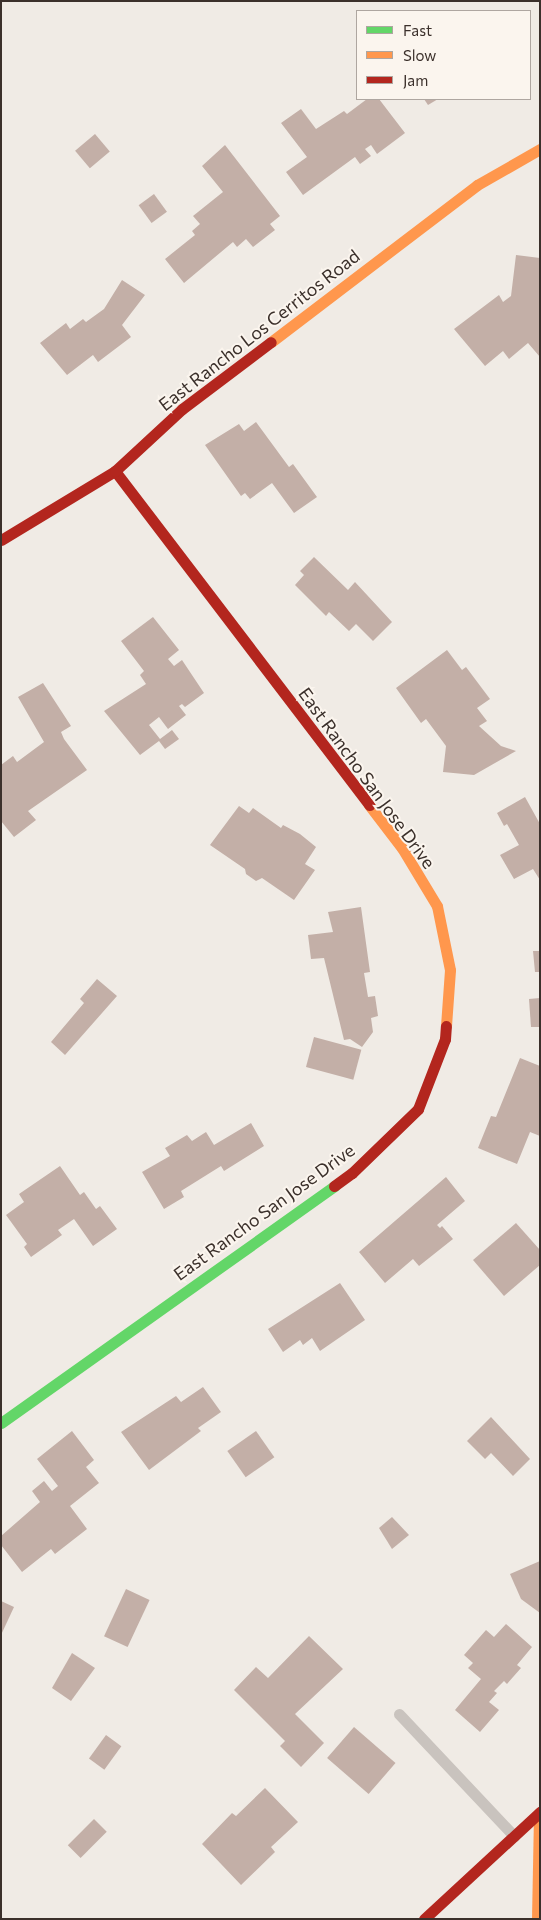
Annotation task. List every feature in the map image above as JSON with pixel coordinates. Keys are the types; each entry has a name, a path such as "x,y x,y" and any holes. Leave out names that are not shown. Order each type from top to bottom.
{"street":[{"name":"East Rancho Los Cerritos Road","path":"1,540 115,471 182,410 422,227 477,186 540,149"},
{"name":"East Rancho San Jose Drive","path":"1,1423 352,1173 418,1109 445,1039 450,970 437,906 402,848 115,471"},
{"path":"424,1919 539,1813"},
{"path":"537,1919 539,1813"}],"lane":[{"path":"399,1714 514,1836"}],"building":[{"path":"366,100 380,100 405,133 377,154 371,145 365,149 371,156 360,164 355,157 303,195 286,172 307,157 281,123 301,109 316,129 344,111 347,114"},
{"path":"425,100 436,100 428,105"},
{"path":"95,134 110,152 90,168 75,151"},
{"path":"225,145 280,216 270,224 275,230 253,247 246,239 237,247 233,242 184,283 165,259 195,235 192,231 200,224 193,216 223,192 202,166"},
{"path":"154,194 167,212 152,223 139,205"},
{"path":"516,255 540,258 540,357 528,343 509,359 503,351 485,366 454,329 499,295 503,302 511,296"},
{"path":"122,280 145,295 122,325 131,337 98,362 93,355 67,375 40,343 66,323 70,329 83,319 86,322 104,309"},
{"path":"256,422 289,467 293,464 317,497 294,513 272,483 250,499 245,493 241,496 205,445 239,424 244,431"},
{"path":"314,557 348,590 355,582 392,622 373,641 356,624 349,631 329,612 326,616 295,585 304,575 300,571"},
{"path":"153,617 179,650 168,659 174,666 182,660 204,693 185,707 182,704 179,706 186,715 168,729 159,717 149,725 160,739 172,730 179,739 165,749 159,741 140,755 104,711 146,684 140,675 144,671 121,641"},
{"path":"447,650 462,670 466,667 490,699 477,708 487,721 479,726 501,746 516,751 474,775 443,772 446,746 426,719 421,723 396,688"},
{"path":"43,683 71,726 61,732 64,739 87,770 28,811 36,820 14,837 1,821 1,765 13,756 17,762 44,742 18,697"},
{"path":"525,797 540,824 540,880 533,869 514,879 500,855 519,845 507,824 504,826 497,813"},
{"path":"239,806 249,813 253,808 281,828 283,825 300,834 316,847 305,864 315,870 294,900 262,878 256,881 246,874 245,869 210,845"},
{"path":"361,907 370,972 364,973 368,997 375,996 378,1016 371,1018 373,1032 362,1047 350,1039 344,1040 324,958 311,959 308,935 333,932 328,912"},
{"path":"533,951 540,951 540,972 535,972"},
{"path":"97,979 117,996 65,1055 51,1042 84,1003 80,999"},
{"path":"540,998 540,1027 531,1027 529,999"},
{"path":"314,1037 361,1050 353,1080 306,1067"},
{"path":"520,1058 540,1066 540,1136 530,1132 517,1164 478,1148 491,1116 496,1117"},
{"path":"251,1123 264,1146 224,1171 221,1166 181,1191 184,1197 164,1209 142,1172 170,1156 165,1148 187,1135 192,1141 206,1132 214,1145"},
{"path":"60,1166 80,1195 84,1192 96,1209 100,1206 117,1229 93,1246 74,1219 58,1230 62,1235 31,1257 24,1247 27,1244 6,1215 24,1202 19,1194"},
{"path":"446,1177 465,1201 437,1225 440,1228 442,1226 453,1239 419,1266 413,1259 385,1283 359,1252"},
{"path":"516,1223 540,1250 540,1265 504,1296 473,1260"},
{"path":"340,1283 365,1320 320,1351 312,1338 303,1345 300,1340 283,1352 268,1329"},
{"path":"203,1387 221,1412 198,1428 201,1431 149,1470 121,1432 176,1396 181,1402"},
{"path":"491,1417 530,1459 513,1476 491,1453 485,1459 467,1441"},
{"path":"72,1431 94,1460 86,1467 99,1483 70,1506 87,1529 55,1554 51,1549 22,1572 1,1545 1,1536 40,1502 32,1491 44,1481 52,1491 58,1486 37,1459"},
{"path":"256,1431 274,1457 246,1477 227,1451"},
{"path":"392,1517 409,1535 392,1549 379,1528"},
{"path":"540,1561 540,1613 521,1599 510,1574"},
{"path":"126,1589 150,1600 128,1647 104,1636"},
{"path":"1,1601 14,1607 1,1635"},
{"path":"506,1624 532,1647 517,1665 521,1668 507,1684 504,1681 494,1691 497,1693 489,1702 499,1710 480,1732 455,1710 481,1679 468,1668 473,1663 464,1655 486,1630 494,1637"},
{"path":"309,1636 343,1669 295,1714 324,1743 301,1767 280,1746 285,1741 234,1690 256,1667 268,1678"},
{"path":"72,1653 95,1668 71,1701 52,1688"},
{"path":"354,1727 396,1763 369,1794 327,1758"},
{"path":"106,1735 121,1746 104,1770 89,1758"},
{"path":"265,1788 298,1822 271,1847 275,1852 241,1885 202,1844 232,1813 236,1816"},
{"path":"94,1819 107,1832 81,1858 68,1845"}],"traffic: fast":[{"path":"1,1423 334,1186"}],"traffic: slow":[{"path":"271,342 477,185 540,149"},
{"path":"369,805 402,848 437,906 450,970 446,1026"},
{"path":"537,1919 539,1813"}],"traffic: jam":[{"path":"1,540 115,471 182,409 271,342"},
{"path":"115,471 369,805"},
{"path":"334,1186 352,1173 418,1109 445,1039 446,1026"},
{"path":"424,1919 540,1812"}]}
